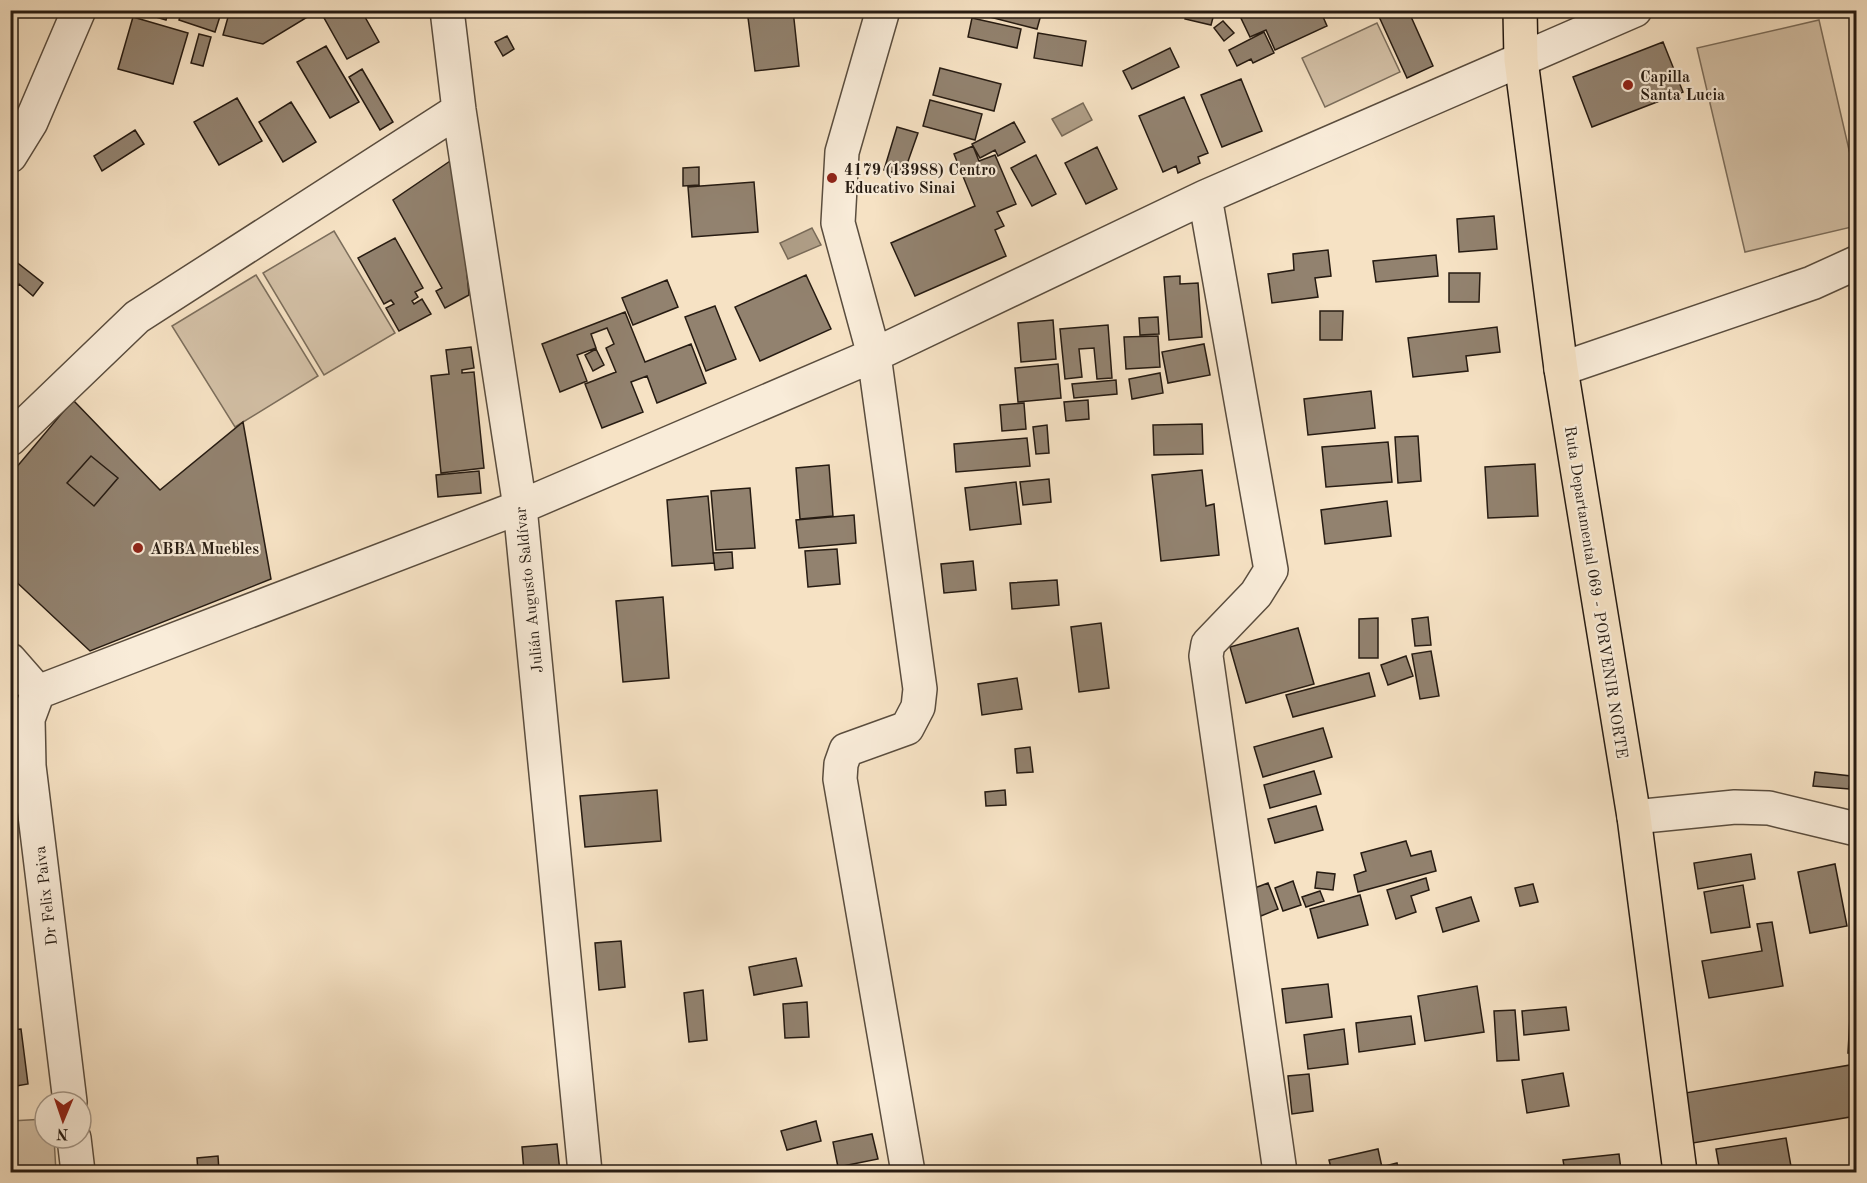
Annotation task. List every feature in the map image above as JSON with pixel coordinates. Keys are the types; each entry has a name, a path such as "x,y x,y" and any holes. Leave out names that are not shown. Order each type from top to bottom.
{"main road":[{"name":"Ruta Departamental 069 - PORVENIR NORTE","path":"1520,10 1521,60 1561,369 1634,817 1680,1173"}],"street":[{"path":"10,156 31,122 79,10"},
{"name":"Julián Augusto Saldívar","path":"447,10 459,110 520,507 585,1173"},
{"path":"883,10 842,152 838,223 874,354 920,689 918,706 907,728 846,750 841,764 840,779 908,1173"},
{"path":"10,660 38,692 520,507 874,354 1205,197 1635,10"},
{"path":"10,439 138,317 459,110"},
{"path":"1205,197 1272,570 1256,594 1208,644 1206,656 1280,1173"},
{"path":"1561,369 1812,283 1857,263"},
{"name":"Dr Felix Paiva","path":"38,692 28,719 20,767 68,1090"},
{"path":"1634,817 1735,807 1769,808 1857,829"},
{"path":"75,1150 78,1173"}],"shaded area":[{"path":"1819,20 1856,180 1856,226 1745,252 1697,48"},
{"path":"1377,23 1400,72 1325,107 1302,58"},
{"path":"1083,103 1092,120 1062,136 1052,119"},
{"path":"812,228 821,245 788,259 780,243"},
{"path":"334,231 395,333 324,375 263,273"},
{"path":"256,275 318,376 235,427 172,326"},
{"path":"33,1120 33,1150 55,1150 56,1172 11,1172 11,1121"}],"building":[{"path":"133,10 169,10 166,20"},
{"path":"182,10 222,10 215,32 179,20"},
{"path":"230,10 319,10 263,44 223,35"},
{"path":"334,10 361,10 379,42 347,59 323,16"},
{"path":"747,10 793,10 799,66 755,71"},
{"path":"979,10 1042,11 1037,29 978,14"},
{"path":"1187,10 1215,10 1211,25 1185,19"},
{"path":"1248,10 1275,10 1276,14 1284,10 1320,10 1327,26 1275,50 1266,30 1250,37 1239,14"},
{"path":"1376,10 1408,10 1433,66 1407,78"},
{"path":"133,17 188,33 173,84 118,69"},
{"path":"972,18 1021,29 1017,48 968,37"},
{"path":"1223,21 1234,33 1224,41 1214,28"},
{"path":"1264,32 1274,53 1253,63 1251,59 1237,66 1229,50"},
{"path":"1038,33 1086,41 1082,66 1034,58"},
{"path":"199,34 211,37 203,66 191,63"},
{"path":"507,36 514,49 503,56 495,42"},
{"name":"Capilla Santa Lucia","path":"1663,42 1683,92 1592,127 1573,77"},
{"path":"326,46 359,102 330,118 297,62"},
{"path":"1170,48 1179,67 1132,89 1123,71"},
{"path":"940,68 1001,84 994,111 933,95"},
{"path":"362,69 393,122 380,130 349,77"},
{"path":"1241,79 1262,131 1222,147 1201,95"},
{"path":"1184,97 1208,153 1198,157 1200,163 1178,173 1176,166 1163,172 1139,116"},
{"path":"237,98 262,141 219,165 194,122"},
{"path":"930,100 982,114 975,140 923,126"},
{"path":"291,102 316,142 283,162 259,122"},
{"path":"1014,122 1025,142 998,156 995,150 980,158 972,144"},
{"path":"897,127 918,133 906,167 895,173 884,170"},
{"path":"135,130 144,144 102,171 94,156"},
{"path":"973,146 979,161 995,155 1016,204 997,212 1004,226 995,230 1006,256 915,296 891,243 975,206 954,154"},
{"path":"1097,147 1117,189 1086,204 1065,163"},
{"path":"1036,155 1056,194 1032,206 1011,168"},
{"path":"456,157 469,295 445,308 436,291 442,288 393,200"},
{"path":"699,167 699,185 683,186 683,168"},
{"path":"754,182 758,232 692,237 688,187"},
{"path":"1494,216 1497,249 1459,252 1457,219"},
{"path":"395,238 423,288 415,292 418,297 412,301 414,304 422,299 431,314 399,331 386,308 394,304 391,300 384,304 358,258"},
{"path":"1328,250 1331,276 1315,278 1318,297 1272,303 1268,274 1294,270 1293,254"},
{"path":"1436,255 1438,276 1376,282 1373,261"},
{"path":"10,257 43,283 33,296 19,284 10,294"},
{"path":"1449,273 1480,273 1479,302 1449,302"},
{"path":"806,275 831,329 760,361 735,307"},
{"path":"1180,276 1180,284 1198,283 1202,337 1169,340 1164,277"},
{"path":"667,280 678,307 633,325 622,298"},
{"path":"715,306 736,359 706,371 685,317"},
{"path":"1320,311 1343,311 1342,340 1320,340"},
{"path":"625,312 645,362 691,344 706,383 657,403 647,376 631,382 643,412 602,428 585,384 616,372 606,348 614,344 607,328 591,334 596,348 577,355 587,381 560,392 542,344"},
{"path":"1158,317 1159,334 1140,335 1139,318"},
{"path":"1053,320 1056,359 1021,362 1018,323"},
{"path":"1108,325 1112,378 1097,379 1094,348 1079,349 1082,377 1065,379 1060,329"},
{"path":"1497,327 1500,352 1466,356 1468,371 1413,377 1408,338"},
{"path":"1158,336 1160,367 1126,369 1124,337"},
{"path":"1204,344 1210,375 1168,383 1162,352"},
{"path":"471,347 474,368 462,370 462,373 474,372 484,468 441,473 431,376 449,374 446,350"},
{"path":"596,349 604,365 593,371 585,355"},
{"path":"1058,364 1061,398 1018,402 1015,368"},
{"path":"1160,373 1163,393 1132,399 1129,379"},
{"path":"1116,380 1117,394 1074,398 1072,384"},
{"path":"1371,391 1375,428 1308,435 1304,399"},
{"name":"ABBA Muebles","path":"73,400 160,490 243,422 271,579 90,651 10,576 10,475"},
{"path":"1088,400 1089,419 1066,421 1064,402"},
{"path":"1024,403 1026,429 1002,431 1000,405"},
{"path":"1202,424 1203,454 1154,455 1153,425"},
{"path":"1047,425 1049,453 1036,454 1033,427"},
{"path":"1418,436 1421,481 1398,483 1395,437"},
{"path":"1027,438 1030,466 956,472 954,444"},
{"path":"1388,442 1392,482 1326,487 1322,447"},
{"path":"91,456 118,478 94,506 67,483"},
{"path":"1535,464 1538,516 1488,518 1485,467"},
{"path":"829,465 833,516 800,519 796,468"},
{"path":"1202,470 1206,506 1214,504 1219,555 1161,561 1152,475"},
{"path":"479,471 481,493 438,497 436,475"},
{"path":"1049,479 1051,502 1023,505 1020,482"},
{"path":"1016,482 1021,524 970,530 965,488"},
{"path":"750,488 755,548 716,550 711,491"},
{"path":"708,496 714,563 672,566 667,500"},
{"path":"1387,501 1391,536 1325,544 1321,510"},
{"path":"854,515 856,543 799,548 796,520"},
{"path":"837,549 840,584 808,587 805,551"},
{"path":"732,552 733,568 715,570 713,553"},
{"path":"973,561 976,590 944,593 941,564"},
{"path":"1057,580 1059,605 1012,609 1010,583"},
{"path":"663,597 669,678 623,682 616,601"},
{"path":"1428,617 1431,645 1415,646 1412,619"},
{"path":"1378,618 1378,658 1359,658 1359,619"},
{"path":"1101,623 1109,688 1079,692 1071,627"},
{"path":"1298,628 1314,684 1246,703 1230,647"},
{"path":"1431,651 1439,696 1420,699 1412,654"},
{"path":"1406,656 1413,676 1388,685 1381,665"},
{"path":"1369,673 1375,696 1293,717 1286,695"},
{"path":"1017,678 1022,709 982,715 978,684"},
{"path":"1323,728 1332,757 1263,777 1254,747"},
{"path":"1030,747 1033,772 1017,773 1015,749"},
{"path":"1314,771 1321,794 1270,808 1264,785"},
{"path":"1815,772 1851,776 1849,789 1813,786"},
{"path":"657,790 661,841 585,847 580,796"},
{"path":"1005,790 1006,805 986,806 985,792"},
{"path":"1316,806 1323,830 1275,843 1268,819"},
{"path":"1406,841 1411,856 1431,851 1436,871 1358,892 1354,875 1366,871 1361,853"},
{"path":"1751,854 1755,879 1698,889 1694,863"},
{"path":"1835,864 1847,926 1810,933 1798,872"},
{"path":"1317,872 1335,874 1333,890 1315,888"},
{"path":"1426,878 1429,890 1411,896 1416,912 1396,919 1387,890"},
{"path":"1293,881 1301,905 1283,911 1275,888"},
{"path":"1268,883 1278,909 1261,916 1252,889"},
{"path":"1533,884 1538,902 1520,906 1515,888"},
{"path":"1743,885 1750,927 1711,933 1704,892"},
{"path":"1320,891 1324,901 1306,907 1302,897"},
{"path":"1360,895 1368,925 1318,938 1310,909"},
{"path":"1471,897 1479,921 1443,932 1436,908"},
{"path":"1772,922 1783,986 1709,998 1702,961 1762,951 1757,924"},
{"path":"621,941 625,987 599,990 595,943"},
{"path":"796,958 802,986 754,995 749,967"},
{"path":"1328,984 1332,1017 1286,1023 1282,989"},
{"path":"1477,986 1484,1032 1425,1041 1418,996"},
{"path":"703,990 707,1040 689,1042 684,993"},
{"path":"807,1002 809,1037 785,1038 783,1004"},
{"path":"1566,1007 1569,1030 1524,1035 1522,1011"},
{"path":"1515,1010 1519,1060 1497,1061 1494,1011"},
{"path":"1411,1016 1415,1044 1359,1052 1356,1023"},
{"path":"1850,1017 1856,1017 1856,1053 1848,1053"},
{"path":"21,1029 28,1084 10,1087 10,1030"},
{"path":"1344,1029 1348,1064 1308,1069 1304,1035"},
{"path":"1856,1064 1856,1116 1693,1143 1685,1093"},
{"path":"1563,1073 1569,1106 1527,1113 1522,1080"},
{"path":"1309,1074 1313,1111 1292,1114 1288,1076"},
{"path":"816,1121 821,1141 787,1150 781,1131"},
{"path":"872,1134 878,1159 838,1167 833,1142"},
{"path":"1786,1138 1792,1172 1720,1172 1716,1149"},
{"path":"557,1144 560,1172 524,1172 522,1147"},
{"path":"1378,1149 1383,1172 1332,1172 1329,1160"},
{"path":"1619,1154 1621,1170 1632,1168 1632,1172 1565,1172 1563,1160"},
{"path":"218,1156 219,1171 198,1172 197,1158"},
{"path":"1397,1163 1399,1172 1386,1172 1385,1166"}],"place":[{"name":"Capilla Santa Lucia","path":"1628,85"},
{"name":"4179 (13988) Centro Educativo Sinai","path":"832,178"},
{"name":"ABBA Muebles","path":"138,548"}]}
